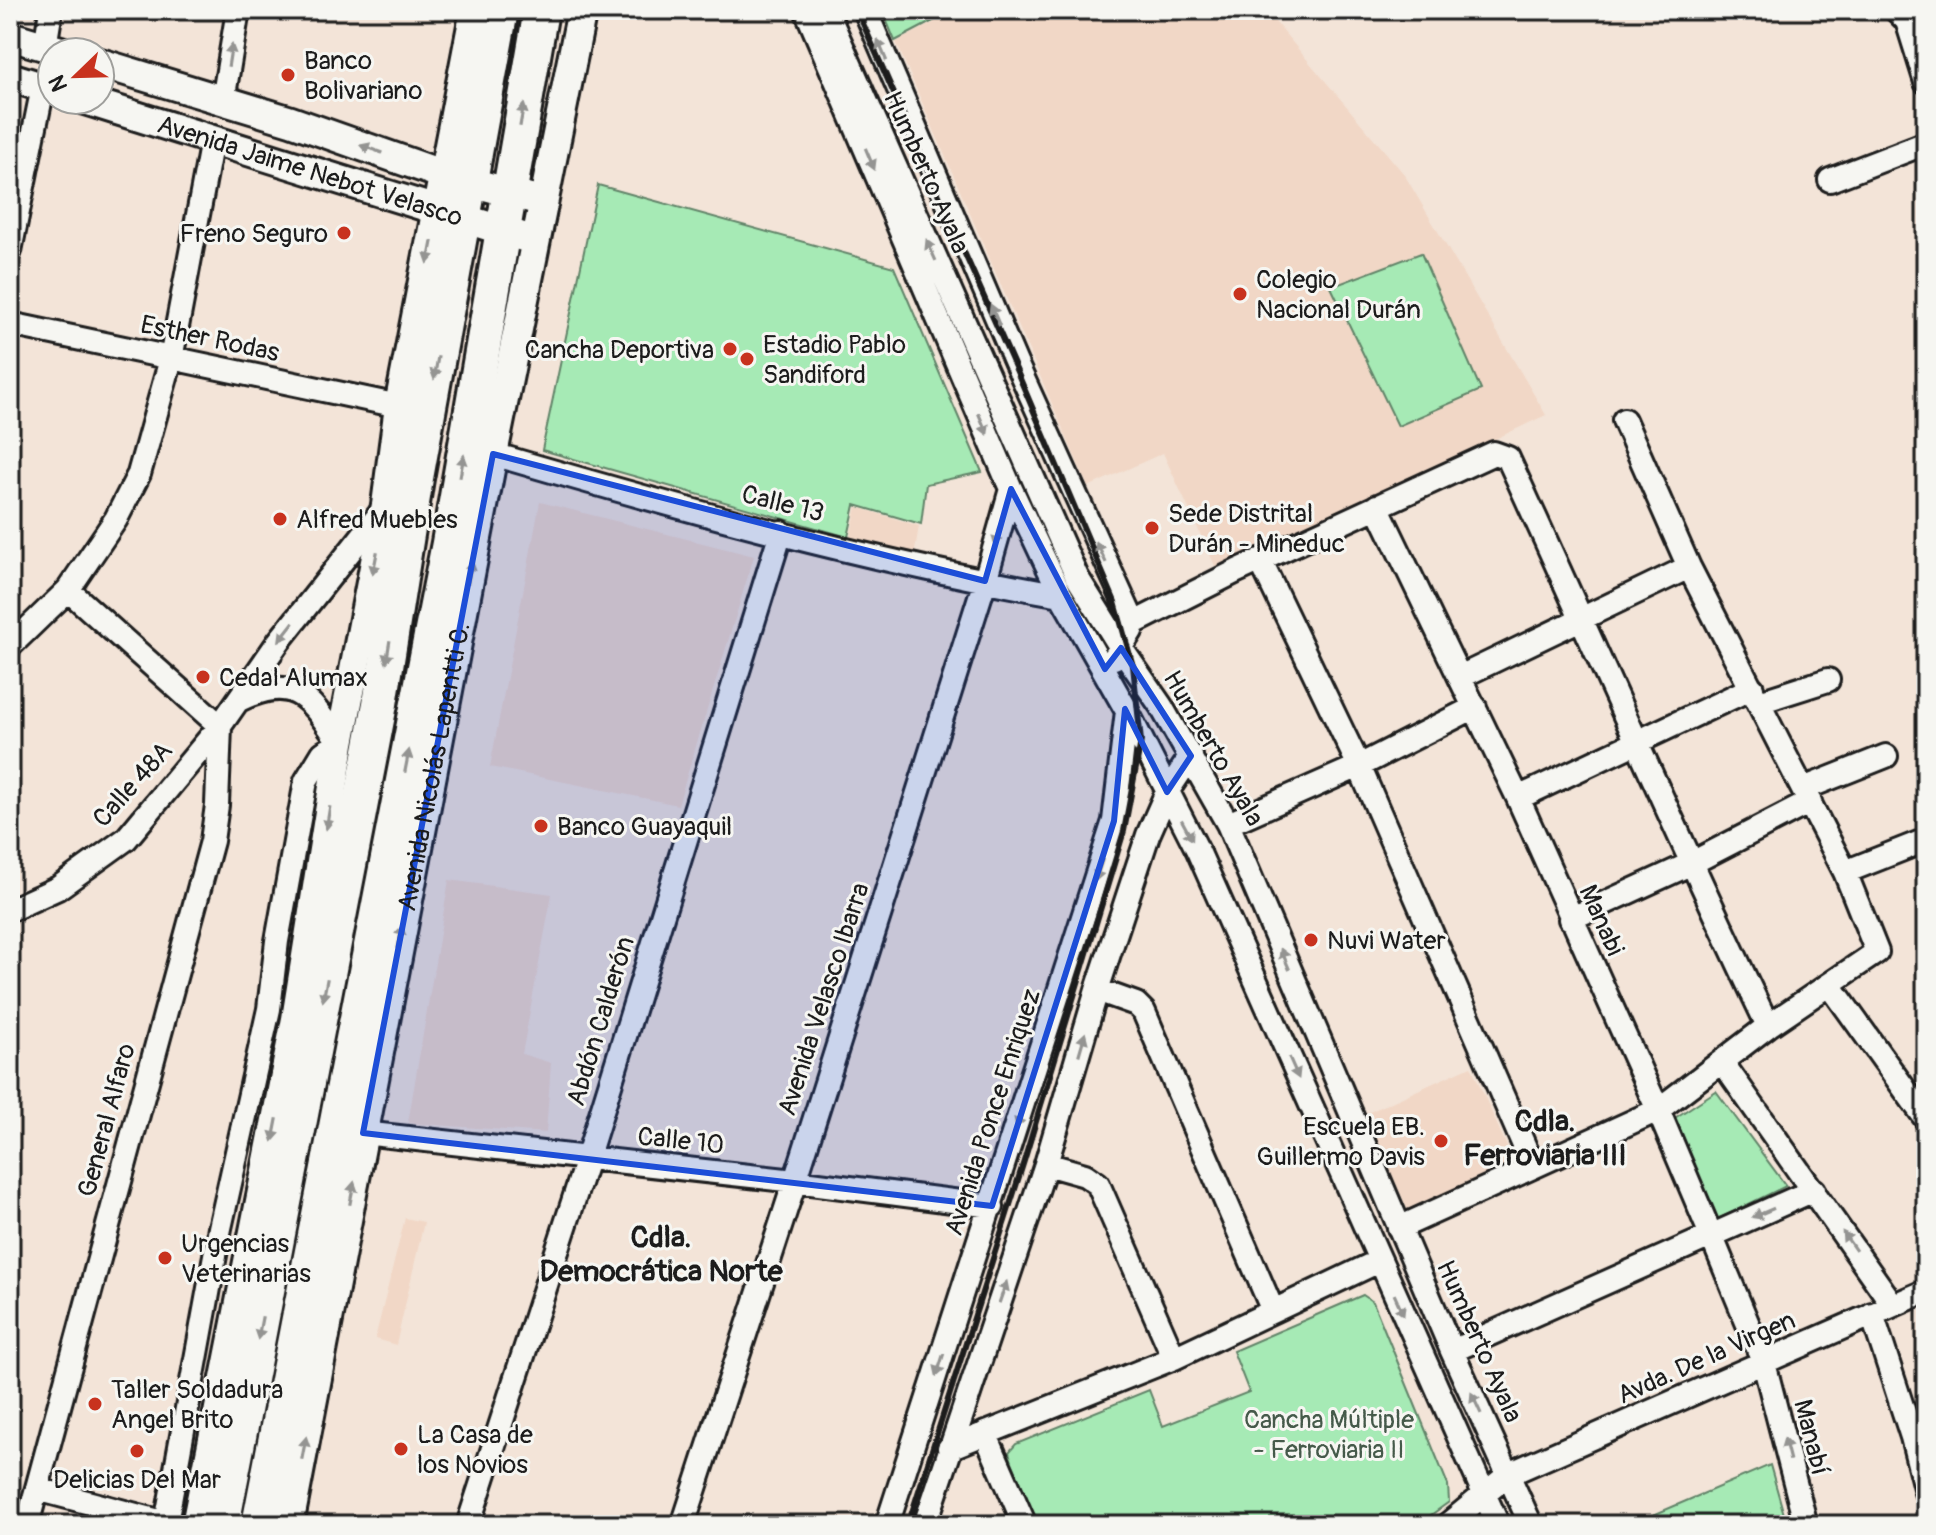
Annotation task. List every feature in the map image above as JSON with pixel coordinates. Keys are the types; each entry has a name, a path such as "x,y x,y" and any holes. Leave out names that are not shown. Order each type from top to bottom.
{"highway":[{"path":"222,1525 293,1097 380,704 416,478 450,216 501,10"},
{"name":"Avenida Nicolás Lapentti C.","path":"259,1525 449,543 541,10"}],"main road":[{"path":"457,178 475,10"},
{"name":"Avenida Nicolás Lapentti C.","path":"289,1525 493,454 582,10"},
{"path":"10,36 36,44"},
{"name":"Avenida Jaime Nebot Velasco","path":"116,68 457,178 544,202"},
{"path":"10,77 36,85"},
{"name":"Avenida Jaime Nebot Velasco","path":"116,110 536,241"},
{"path":"196,1525 293,1097 340,743 386,505 399,406 450,216"}],"street":[{"path":"51,10 53,36"},
{"path":"223,101 238,10"},
{"name":"Humberto Ayala","path":"806,10 1011,489 1061,595 1105,669 1198,851 1498,1525"},
{"name":"Humberto Ayala","path":"826,10 1077,577 1191,756 1228,824 1452,1351 1531,1525"},
{"path":"865,10 1016,363 1134,623"},
{"path":"1910,18 1926,82"},
{"path":"10,251 41,116"},
{"path":"10,646 68,590 116,519 139,474 171,359 212,140"},
{"path":"1830,180 1926,143"},
{"name":"Esther Rodas","path":"10,324 399,406"},
{"path":"1399,1228 1658,1110 1768,1026 1877,952 1845,872 1689,567 1624,420"},
{"path":"1105,669 1134,623 1377,506 1494,453 1502,454 1508,458 1690,864 1768,1026"},
{"name":"Calle 13","path":"493,454 781,532 985,581 1061,595"},
{"name":"Avenida Velasco Ibarra","path":"683,1525 985,581 1011,489"},
{"name":"Calle 48A","path":"10,910 58,888 126,839 220,726 279,641 386,505"},
{"name":"Manabi","path":"1377,506 1518,798 1658,1110 1764,1363"},
{"name":"Abdón Calderón","path":"468,1525 587,1159 781,532"},
{"path":"1260,560 1359,766 1533,1166"},
{"path":"1460,677 1689,567"},
{"path":"68,590 220,726"},
{"path":"1518,798 1638,743 1755,695 1828,680"},
{"path":"1127,711 1146,684"},
{"path":"37,1489 170,1524 220,1228 269,1009 277,941 306,781 323,753 340,743 306,698 293,690 274,687 239,700"},
{"path":"1228,824 1359,766 1475,707"},
{"name":"Avenida Ponce Enriquez","path":"887,1525 1114,821 1127,711"},
{"name":"General Alfaro","path":"27,1525 212,841 217,805 220,726"},
{"path":"925,1525 1046,1164 1097,990 1148,835 1167,792 1191,756"},
{"path":"1570,919 1690,864 1807,795 1886,756"},
{"path":"1845,872 1926,840"},
{"path":"1830,985 1926,1119"},
{"path":"1097,990 1136,1004 1144,1012 1273,1311"},
{"path":"1722,1062 1900,1302 1926,1492"},
{"name":"Calle 10","path":"363,1133 992,1206"},
{"path":"1046,1164 1085,1175 1098,1184 1174,1358"},
{"path":"1452,1351 1814,1190"},
{"path":"949,1448 1174,1358 1379,1261"},
{"path":"1900,1302 1926,1277"},
{"name":"Avda. De la Virgen","path":"1447,1525 1509,1474 1900,1302"},
{"name":"Manabí","path":"1764,1363 1806,1525"},
{"path":"985,1433 1025,1525"}],"highlighted area":[{"path":"493,454 985,581 1011,489 1105,669 1121,648 1191,756 1167,792 1125,709 1114,821 992,1206 363,1133"}],"shaded area":[{"name":"Colegio Nacional Durán","path":"958,10 1265,10 1404,174 1546,415 1217,570 1163,453 1088,487 896,42"},
{"path":"540,502 754,556 678,805 490,767"},
{"path":"857,507 919,526 914,556 850,538"},
{"path":"449,880 552,894 522,1054 551,1063 546,1133 408,1123"},
{"name":"Escuela EB. Guillermo Davis","path":"1471,1066 1516,1167 1410,1215 1365,1114"},
{"path":"405,1218 424,1222 396,1345 375,1339"}],"green space":[{"path":"882,10 954,10 895,41"},
{"name":"Estadio Pablo Sandiford","path":"598,185 894,267 982,472 926,484 921,524 855,505 848,537 542,450"},
{"path":"1421,253 1481,390 1398,426 1331,287"},
{"path":"1716,1091 1786,1186 1714,1221 1667,1123"},
{"name":"Cancha Múltiple - Ferroviaria II","path":"1363,1295 1373,1302 1448,1485 1449,1502 1417,1525 1038,1525 1009,1452 1016,1444 1149,1390 1163,1426 1249,1392 1233,1351"},
{"path":"1770,1465 1787,1525 1630,1525"}],"railway":[{"path":"857,10 1115,602 1133,666 1141,741 1124,831 1024,1161 908,1525"}],"place":[{"name":"Banco Bolivariano","path":"288,75"},
{"name":"Freno Seguro","path":"344,233"},
{"name":"Colegio Nacional Durán","path":"1240,294"},
{"name":"Cancha Deportiva","path":"730,349"},
{"name":"Estadio Pablo Sandiford","path":"747,359"},
{"name":"Alfred Muebles","path":"280,519"},
{"name":"Sede Distrital Durán - Mineduc","path":"1152,528"},
{"name":"Cedal Alumax","path":"203,677"},
{"name":"Banco Guayaquil","path":"541,826"},
{"name":"Nuvi Water","path":"1311,940"},
{"name":"Escuela EB. Guillermo Davis","path":"1441,1141"},
{"name":"Urgencias Veterinarias","path":"165,1258"},
{"name":"Taller Soldadura Angel Brito","path":"95,1404"},
{"name":"La Casa de los Novios","path":"401,1449"},
{"name":"Delicias Del Mar","path":"137,1451"}],"district":[{"name":"Cdla. Ferroviaria III","path":"1545,1138"},
{"name":"Cdla. Democrática Norte","path":"661,1254"}]}
